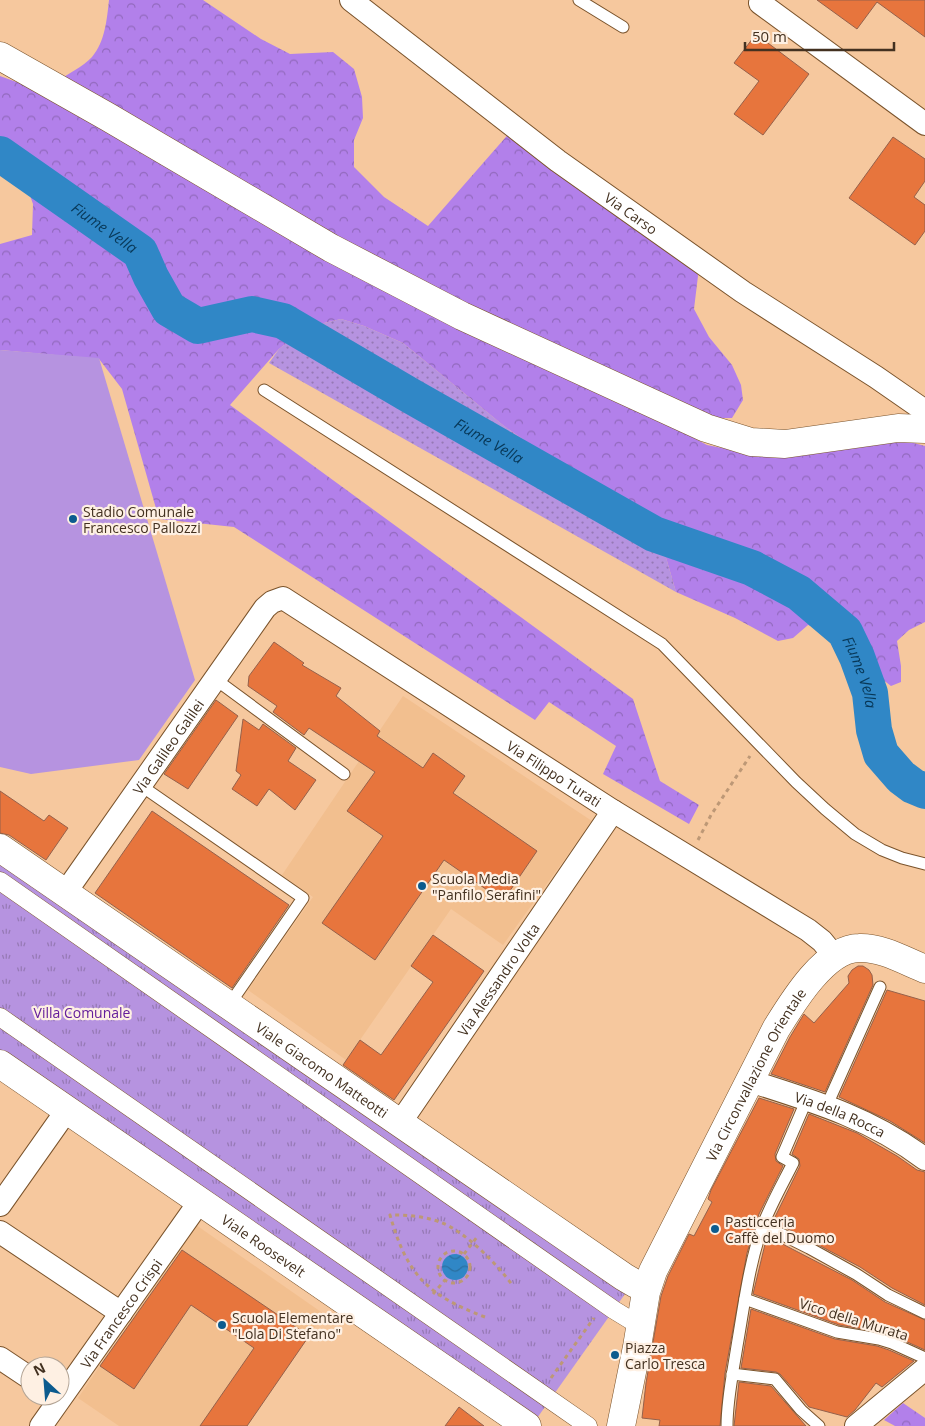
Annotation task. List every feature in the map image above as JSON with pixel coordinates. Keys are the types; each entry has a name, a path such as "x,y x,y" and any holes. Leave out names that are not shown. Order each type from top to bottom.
{"street":[{"path":"762,0 760,3 925,124"},
{"name":"Via Carso","path":"355,1 558,161 743,292 876,377 925,411"},
{"path":"0,56 116,121 331,248 418,294 706,428 751,442 785,444 898,428 925,429"},
{"path":"0,69 44,82"},
{"name":"Via Filippo Turati","path":"272,602 283,598 290,602 613,811 808,930 822,941 835,957"},
{"name":"Via Galileo Galilei","path":"65,893 265,608 272,602"},
{"name":"Via Alessandro Volta","path":"400,1123 613,811"},
{"name":"Viale Giacomo Matteotti","path":"0,848 624,1277 636,1284 647,1287"},
{"path":"0,881 632,1321"},
{"name":"Via Circonvallazione Orientale","path":"647,1287 672,1231 776,1029 808,983 835,957 847,950 858,948 872,949 925,969"},
{"path":"0,1017 588,1426"},
{"name":"Viale Roosevelt","path":"0,1064 527,1426"},
{"name":"Via della Rocca","path":"750,1081 817,1102 882,1131 925,1159"},
{"path":"0,1205 67,1110"},
{"name":"Via Francesco Crispi","path":"70,1382 200,1202"},
{"path":"0,1232 121,1313"},
{"path":"621,1426 647,1287"},
{"path":"0,1358 20,1371"},
{"path":"856,1426 925,1369"},
{"name":"Via Francesco Crispi","path":"42,1426 53,1406"}],"lane":[{"path":"579,0 623,27"},
{"path":"264,390 662,644 824,809 855,834 882,850 925,864"},
{"path":"215,679 344,774"},
{"path":"140,785 302,898 229,1005"},
{"path":"727,1426 727,1408 745,1299 763,1225 793,1163 782,1157 817,1102 880,987"},
{"path":"763,1225 856,1274 888,1295 925,1313"},
{"name":"Vico della Murata","path":"745,1299 838,1332 892,1343 925,1358"},
{"path":"732,1374 776,1379 800,1410 820,1426"}],"path":[{"path":"689,856 711,814 758,743"},
{"path":"485,1317 458,1307 434,1293 424,1284 406,1258 396,1238 390,1215 415,1216 442,1222 472,1243 502,1271 513,1286"},
{"path":"464,1254 472,1243"},
{"path":"454,1251 464,1254 470,1264 470,1269 465,1279 455,1283 445,1280 441,1276 438,1267 442,1258 445,1254 454,1251"},
{"path":"434,1293 445,1280"},
{"path":"540,1393 604,1303"}],"shaded area":[{"name":"Scuola Media \"Panfilo Serafini\"","path":"403,696 592,821 503,945 451,909 346,1060 248,990 313,897 282,875"},
{"name":"Scuola Elementare \"Lola Di Stefano\"","path":"196,1225 324,1314 247,1426 119,1426 78,1398"}],"green space":[{"path":"109,0 203,0 261,39 290,54 333,52 354,69 362,97 363,118 354,140 354,167 384,197 428,226 511,131 696,266 698,276 694,309 709,337 732,365 741,385 743,400 732,418 710,418 447,302 56,82 84,64 96,51 105,30"},
{"path":"0,76 52,95 707,445 766,457 831,449 895,438 925,446 925,622 909,630 897,641 901,666 901,682 891,686 882,679 863,643 808,625 793,638 778,641 735,618 676,592 656,523 649,515 555,462 504,426 403,343 364,326 341,319 307,327 279,349 230,405 633,699 660,781 699,805 689,824 603,774 616,746 549,702 535,720 234,527 159,519 122,389 99,359 0,350 0,244 32,235 33,204 27,187 0,162"},
{"path":"341,319 364,326 403,343 504,426 555,462 649,515 656,523 676,592 269,363 279,349 307,327"},
{"name":"Stadio Comunale Francesco Pallozzi","path":"0,350 99,358 195,680 139,760 31,774 0,767"},
{"name":"Villa Comunale","path":"0,860 625,1294 535,1421 0,1051"},
{"path":"903,1403 925,1418 925,1426 895,1426 884,1420"}],"water":[{"path":"455,1254 464,1258 468,1267 464,1276 455,1280 446,1276 442,1267 446,1258"}],"building":[{"path":"817,0 925,0 925,37 877,2 857,29"},
{"path":"756,34 809,74 763,135 734,114 759,81 734,63"},
{"path":"893,137 925,159 925,181 914,197 925,205 925,231 915,245 849,198"},
{"path":"274,642 304,663 302,665 341,688 336,696 380,731 377,736 423,768 433,753 465,776 453,793 537,851 503,901 444,860 375,960 322,923 383,836 347,811 375,772 309,728 304,735 273,712 277,706 248,686 249,676"},
{"path":"216,700 238,716 188,789 164,774"},
{"path":"243,719 259,730 263,724 296,748 288,761 316,780 295,810 269,789 257,806 232,789 241,775 236,771"},
{"path":"0,791 44,821 49,815 68,828 46,860 9,835 0,833"},
{"path":"152,811 289,905 232,988 95,893"},
{"path":"433,935 484,971 394,1100 343,1065 360,1040 381,1055 433,982 411,966"},
{"path":"858,966 863,966 869,970 872,975 873,985 825,1092 771,1074 804,1014 814,1023 849,983 848,976"},
{"path":"887,990 925,1001 925,1143 890,1121 839,1097"},
{"path":"759,1098 794,1109 775,1154 776,1161 783,1166 759,1214 747,1253 725,1373 720,1426 659,1426 660,1420 642,1418 661,1296 668,1276 689,1234 694,1236 712,1202 708,1199 711,1190"},
{"path":"809,1114 857,1133 917,1170 925,1172 925,1305 892,1288 860,1267 773,1221 800,1166 799,1159 792,1154"},
{"path":"767,1236 852,1280 885,1302 925,1320 925,1350 894,1336 839,1325 753,1294"},
{"path":"182,1250 309,1336 247,1426 200,1426 254,1348 191,1305 134,1389 100,1366"},
{"path":"751,1309 835,1339 877,1346 914,1361 882,1387 876,1383 855,1410 847,1417 809,1407 780,1374 741,1368"},
{"path":"739,1382 771,1386 806,1426 734,1426"},
{"path":"459,1407 484,1426 445,1426"}],"waterway":[{"name":"Fiume Vella","path":"0,154 140,252 151,277 169,309 198,326 252,314 283,321 654,534 752,568 799,593 845,632 857,657 870,693 874,730 881,754 901,777 913,786 925,791"}],"place":[{"name":"Stadio Comunale Francesco Pallozzi","path":"73,519"},
{"name":"Scuola Media \"Panfilo Serafini\"","path":"422,886"},
{"name":"Pasticceria Caffè del Duomo","path":"715,1229"},
{"name":"Scuola Elementare \"Lola Di Stefano\"","path":"222,1325"},
{"name":"Piazza Carlo Tresca","path":"615,1355"}]}
